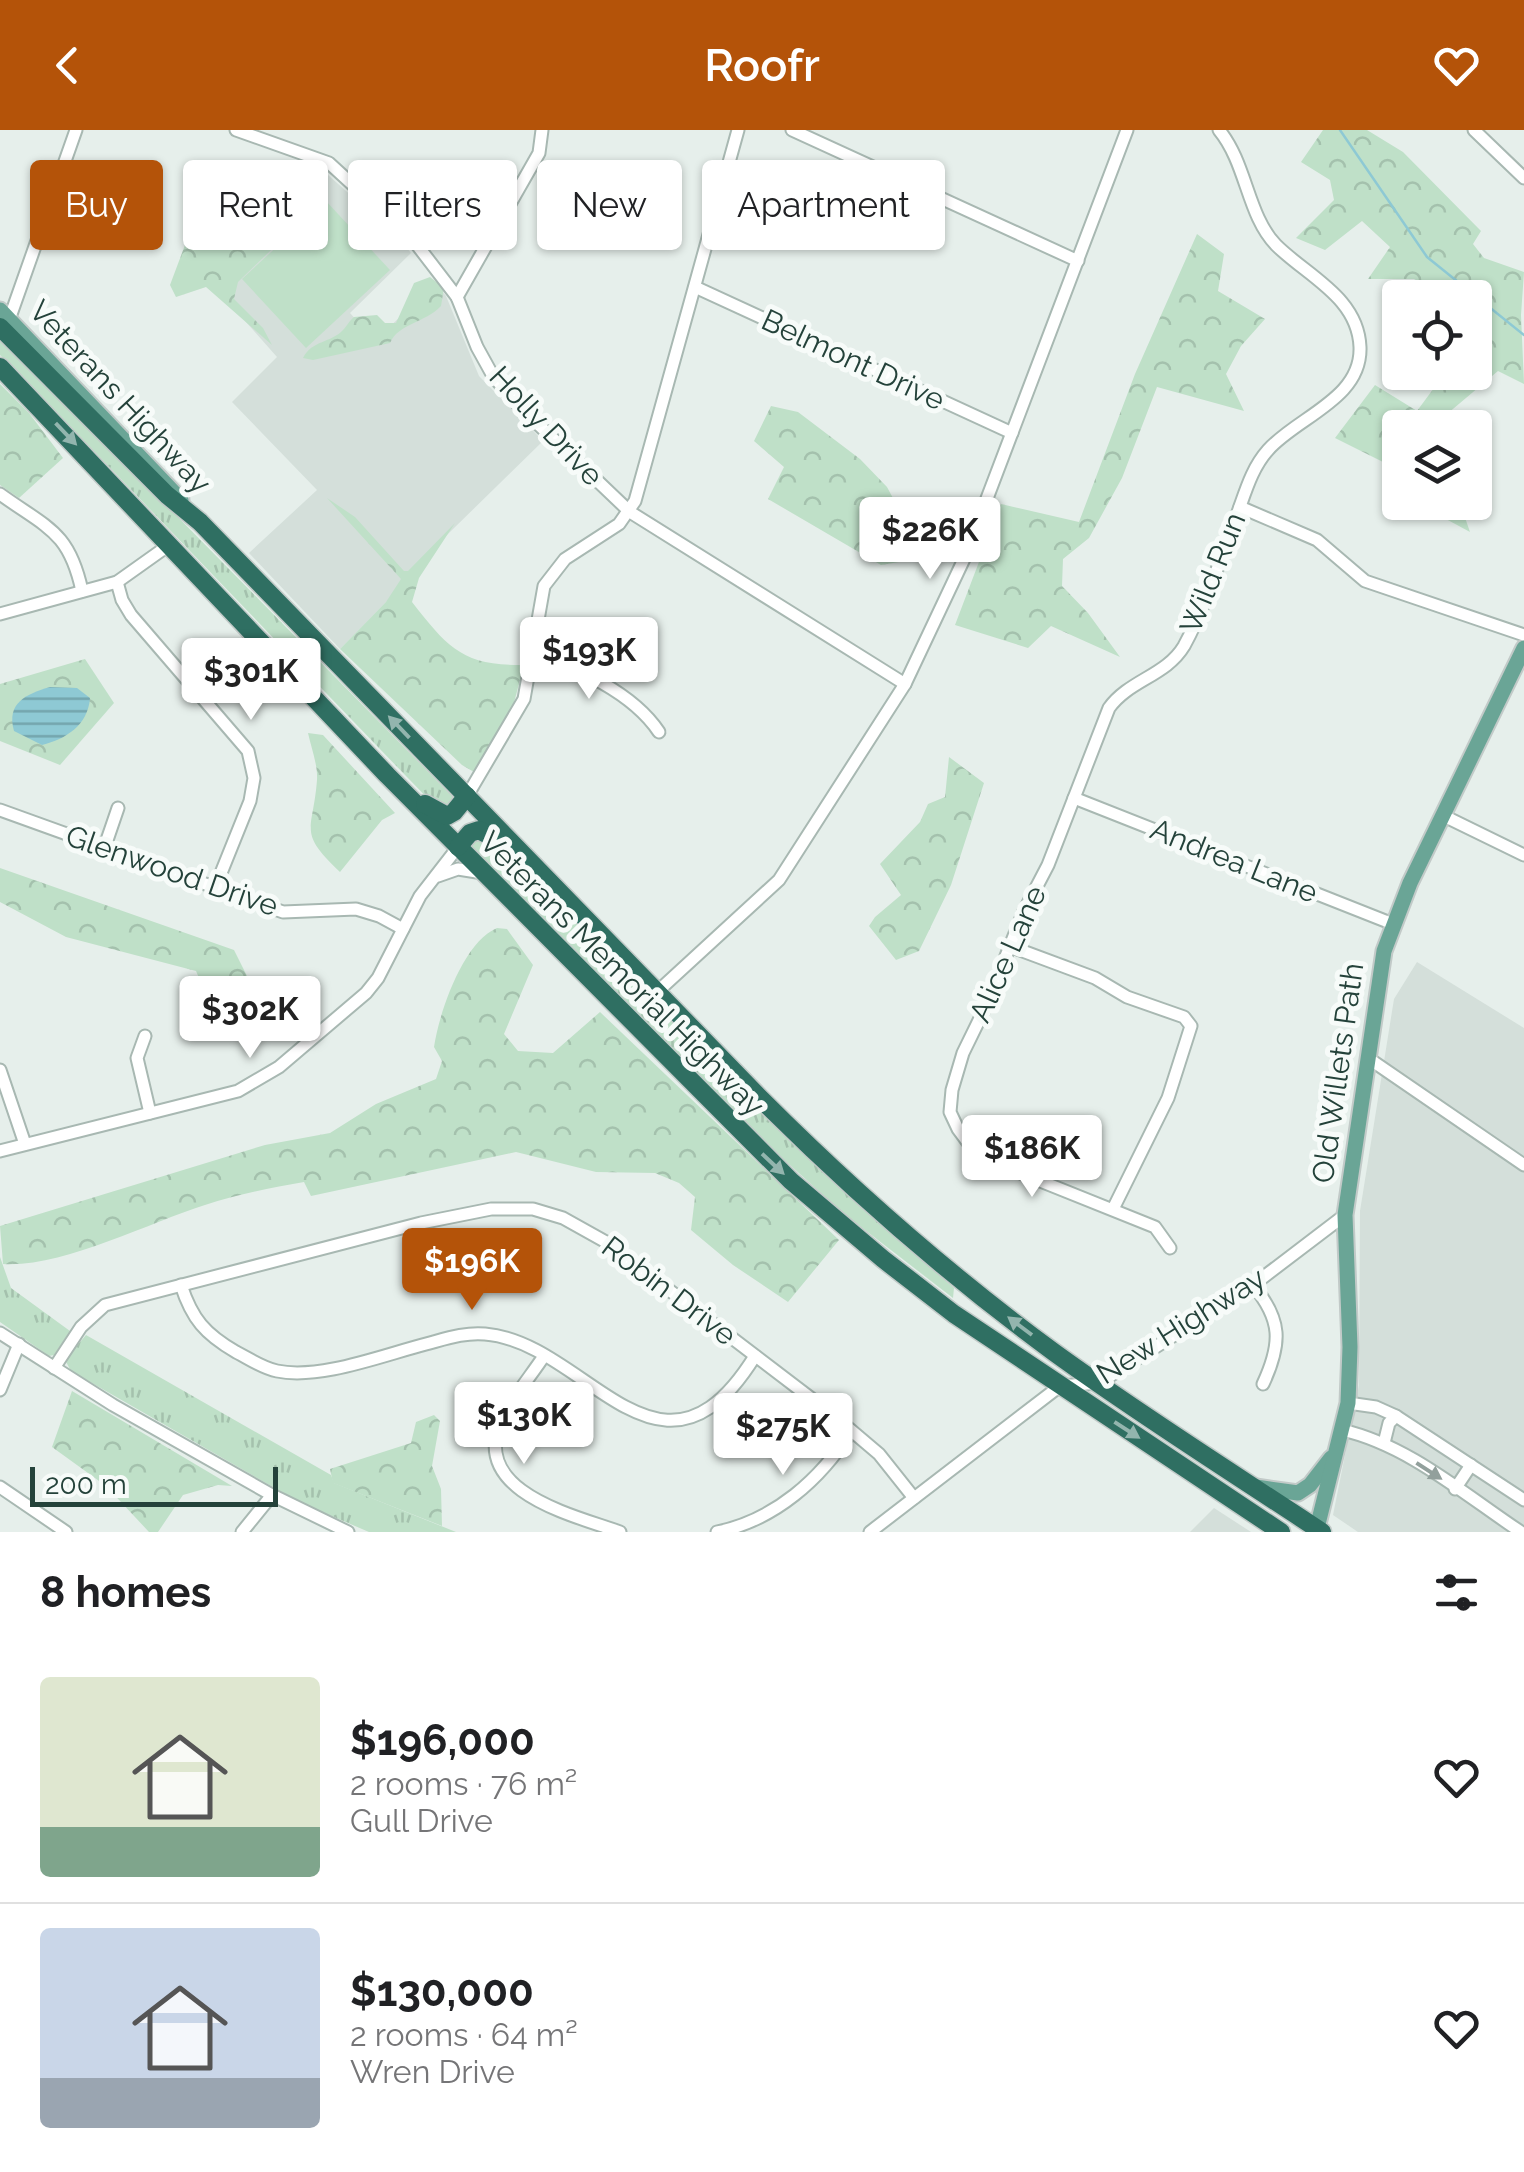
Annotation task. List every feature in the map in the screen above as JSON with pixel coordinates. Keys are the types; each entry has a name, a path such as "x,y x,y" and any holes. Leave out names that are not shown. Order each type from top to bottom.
{"highway":[{"name":"Veterans Memorial Highway","path":"3,319 167,495 200,522 803,1140 892,1222 984,1299 1098,1384 1319,1531"},
{"name":"Veterans Memorial Highway","path":"0,367 483,874 791,1181 906,1278 1060,1386 1281,1532"},
{"path":"387,775 443,816 454,812 467,796"},
{"path":"458,847 470,833 479,830 528,860"}],"main road":[{"name":"Old Willets Path","path":"1319,1531 1348,1403 1345,1215 1384,952 1524,648"},
{"path":"1252,1486 1298,1493 1310,1485 1337,1451"},
{"path":"1233,1500 1269,1532"}],"street":[{"path":"3,319 76,130"},
{"name":"Holly Drive","path":"236,130 269,135 329,163 414,242 457,296 493,376 630,512 904,684"},
{"path":"457,296 539,153 542,130"},
{"path":"467,796 524,699 544,586 554,570 630,512 641,485 738,130"},
{"path":"792,130 1078,261"},
{"path":"657,992 780,879 904,684 964,559 1127,130"},
{"name":"Wild Run","path":"1074,798 1109,708 1118,695 1161,671 1184,645 1258,464 1282,437 1343,390 1360,366 1356,324 1346,306 1274,243 1262,226 1243,170 1218,130"},
{"path":"1474,130 1524,178"},
{"name":"Belmont Drive","path":"695,288 1012,433"},
{"path":"0,494 59,536 69,548 82,591"},
{"path":"1240,506 1317,540 1365,581 1524,636"},
{"path":"0,614 117,582 169,544"},
{"path":"117,582 131,615 248,751 254,778 250,801 215,888"},
{"path":"532,654 574,669 621,697 646,713 659,732"},
{"path":"440,770 465,777 482,775"},
{"name":"Andrea Lane","path":"1074,798 1394,924"},
{"name":"Alice Lane","path":"1074,798 1048,865 963,1052 950,1112 966,1142 988,1160 1113,1209"},
{"path":"105,846 118,808"},
{"name":"Glenwood Drive","path":"0,810 283,912 356,910 402,928"},
{"path":"1444,816 1524,855"},
{"path":"0,1151 238,1090 279,1067 366,993 378,978 420,896 458,847"},
{"path":"434,878 458,869 483,874"},
{"path":"1009,946 1094,978 1128,998 1184,1018 1192,1026 1168,1098 1113,1209 1155,1227 1170,1248"},
{"path":"145,1036 137,1058 150,1113"},
{"path":"1368,1058 1524,1165"},
{"path":"0,1070 25,1144"},
{"name":"Robin Drive","path":"54,1368 81,1327 105,1305 421,1223 491,1208 533,1208 563,1218 606,1242 756,1356 878,1454 914,1498"},
{"name":"New Highway","path":"870,1532 1060,1386 1098,1384 1253,1285 1345,1215"},
{"path":"181,1285 189,1312 200,1328 264,1367 281,1372 318,1372 480,1333 517,1341 631,1411 684,1418 716,1403 739,1382 756,1356"},
{"path":"1253,1285 1271,1313 1278,1343 1262,1384"},
{"path":"0,1333 272,1495 348,1532"},
{"path":"0,1390 20,1344"},
{"path":"544,1356 500,1424 499,1464 518,1490 620,1532"},
{"path":"1348,1403 1376,1407 1396,1416 1524,1500"},
{"path":"1384,1443 1387,1427 1396,1416"},
{"path":"1342,1430 1384,1443 1521,1532"},
{"path":"717,1532 762,1515 790,1499 829,1464 851,1431"},
{"path":"1455,1489 1471,1465"},
{"path":"0,1486 66,1532"},
{"path":"242,1532 272,1495"}],"shaded area":[{"path":"328,175 348,193 348,250 411,253 350,313 375,341 435,283 446,296 479,376 543,441 405,576 408,580 340,649 249,553 317,490 232,402 277,357 214,286 251,250 328,250"},
{"path":"1417,962 1524,1028 1524,1532 1358,1532 1333,1515 1359,1385 1360,1211 1394,999"},
{"path":"1214,1508 1251,1532 1190,1532"}],"green space":[{"path":"1323,130 1367,130 1403,152 1481,231 1473,244 1484,258 1524,272 1524,384 1498,371 1492,376 1492,280 1368,279 1390,247 1362,221 1325,250 1296,238 1334,200 1330,180 1301,162"},
{"path":"328,203 348,225 348,250 371,250 390,270 306,348 242,279 273,250 328,250"},
{"path":"1197,234 1224,254 1218,291 1265,319 1241,346 1226,374 1244,411 1157,387 1122,478 1089,538 1063,559 1062,586 1088,613 1120,657 1051,626 1028,648 955,625 1001,504 1079,522 1135,374"},
{"path":"183,250 271,250 238,282 234,299 263,328 272,345 206,287 176,297 170,285"},
{"path":"430,277 444,288 441,306 400,331 390,343 313,360 303,358 311,348 338,334 354,317 377,315 385,323 396,323 414,283"},
{"path":"0,336 452,796 455,805 439,810 0,355"},
{"path":"0,384 29,413 63,458 19,498 0,485"},
{"path":"1375,385 1415,410 1382,410 1382,462 1335,438"},
{"path":"1432,390 1475,390 1452,410 1418,410"},
{"path":"771,406 798,412 860,459 887,487 894,500 885,524 899,562 881,565 768,499 784,467 754,441"},
{"path":"327,498 355,517 404,571 455,523 419,578 412,602 447,642 471,658 524,665 511,714 474,772 340,649 386,602 401,579"},
{"path":"1448,520 1466,520 1470,532"},
{"path":"85,659 114,703 60,765 0,741 0,684"},
{"path":"308,733 323,735 395,813 382,820 340,872 313,839 311,821 317,774"},
{"path":"949,757 984,783 951,885 919,951 896,960 869,926 901,895 880,864 920,822 928,804 945,797"},
{"path":"472,834 490,840 544,890 856,1203 954,1288 953,1298 843,1213 748,1127 473,849 468,840"},
{"path":"0,868 234,950 262,1006 219,1024 196,971 66,937 0,902"},
{"path":"497,928 507,929 533,965 504,1034 518,1051 553,1053 600,1012 839,1240 788,1302 733,1265 691,1230 695,1197 679,1183 655,1173 596,1172 516,1152 311,1196 304,1182 254,1192 205,1205 77,1252 3,1264 0,1226 265,1145 330,1133 376,1104 436,1079 442,1061 434,1047 447,998 463,963 485,936"},
{"path":"0,1257 11,1288 70,1331 54,1355 49,1356 0,1322"},
{"path":"86,1335 331,1475 334,1483 456,1532 369,1532 299,1502 71,1371 65,1360"},
{"path":"72,1391 232,1486 218,1485 183,1495 158,1532 149,1532 106,1486 52,1447"},
{"path":"434,1415 440,1421 432,1466 441,1489 442,1526 333,1483 330,1469 411,1443 416,1422"}],"water":[{"path":"50,687 77,688 90,698 85,716 74,729 42,745 14,731 13,713 20,701"}],"waterway":[{"path":"1340,130 1427,257 1524,335"}]}
